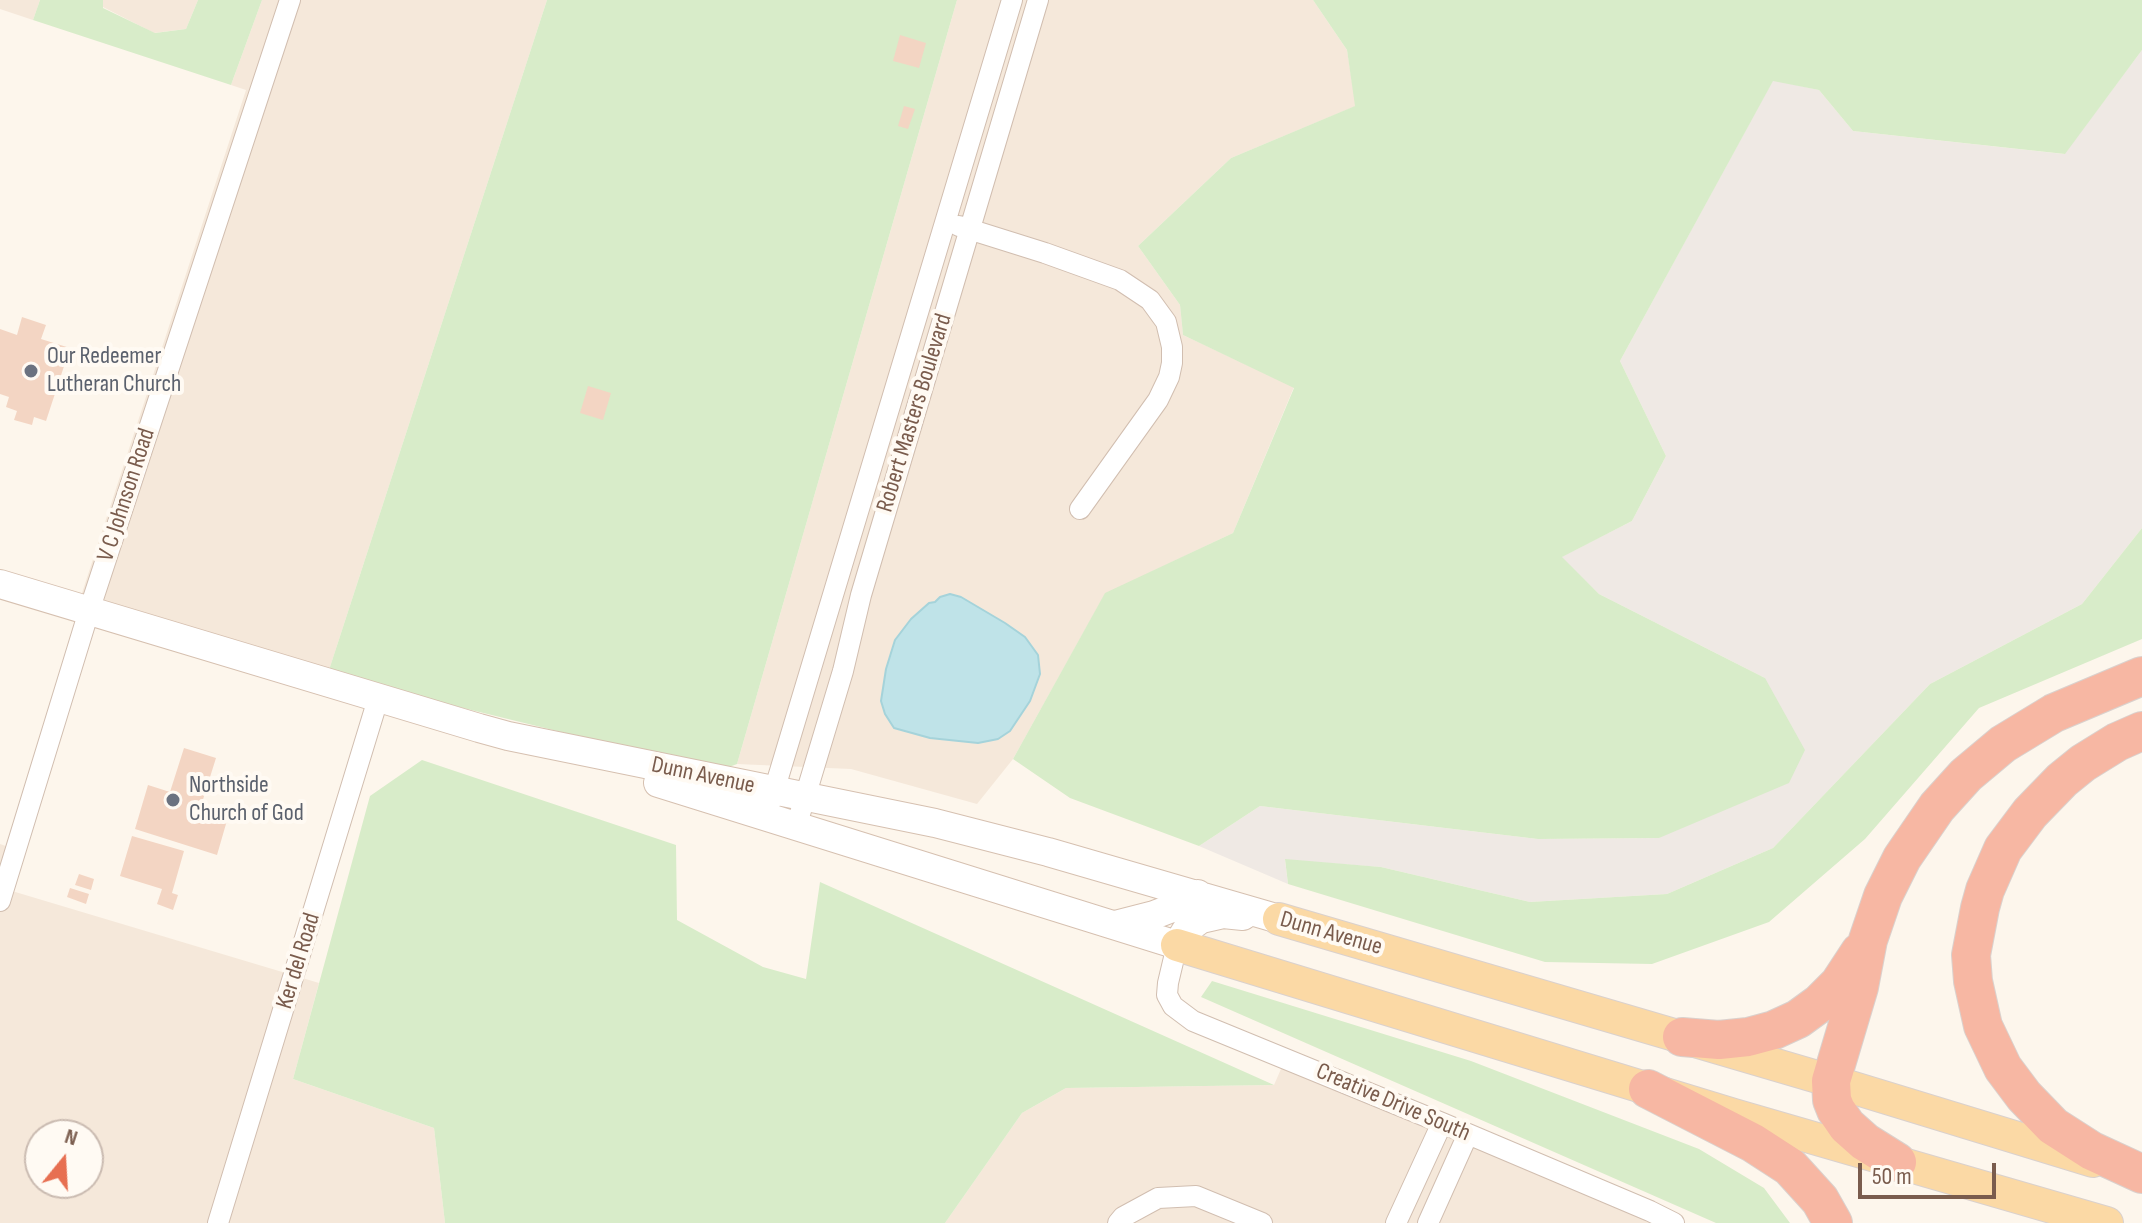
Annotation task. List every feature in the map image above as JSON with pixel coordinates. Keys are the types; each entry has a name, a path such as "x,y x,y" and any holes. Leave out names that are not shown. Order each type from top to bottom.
{"highway":[{"path":"1897,1162 1865,1142 1847,1126 1832,1100 1831,1081 1859,987 1868,940 1883,896 1902,858 1937,807 1966,775 2003,744 2054,713 2142,676"},
{"path":"2142,731 2083,763 2030,813 2003,849 1985,890 1971,955 1983,1026 2003,1068 2024,1096 2053,1126 2092,1151 2142,1175"},
{"path":"1682,1037 1719,1040 1748,1037 1798,1019 1839,984 1868,940"},
{"path":"1648,1089 1753,1143 1790,1167 1820,1200 1833,1223"}],"main road":[{"name":"Dunn Avenue","path":"0,584 378,699 770,804 796,827 1648,1089 2107,1223"},
{"name":"Dunn Avenue","path":"770,804 805,796 935,823 1198,894 2142,1175"},
{"path":"1114,925 1154,915 1198,894"},
{"path":"1177,945 1187,929 1201,919 1223,914 1279,919"}],"street":[{"name":"V C Johnson Road","path":"0,901 89,611 290,0"},
{"name":"Robert Masters Boulevard","path":"770,804 1012,0"},
{"name":"Robert Masters Boulevard","path":"796,827 843,671 861,595 1038,0"},
{"path":"945,222 1120,280 1150,300 1166,322 1172,347 1169,377 1158,400 1080,509"},
{"name":"Ker del Road","path":"218,1223 378,699"},
{"name":"Creative Drive South","path":"1177,945 1167,995 1173,1006 1193,1021 1674,1223"},
{"path":"1396,1223 1442,1123"},
{"path":"1428,1223 1468,1134"},
{"path":"1118,1223 1123,1217 1158,1198 1196,1196 1262,1223"}],"shaded area":[{"path":"0,0 40,0 33,20 0,9"},
{"path":"103,0 198,0 186,29 154,33 103,7"},
{"path":"262,0 547,0 329,670 81,596 246,90 231,85"},
{"path":"957,0 1313,0 1347,50 1356,106 1231,158 1138,246 1180,305 1183,335 1294,387 1233,533 1105,594 1013,759 977,804 851,769 737,764"},
{"path":"2142,50 2142,528 2082,604 1930,684 1773,848 1667,894 1530,902 1381,867 1285,860 1288,884 1199,846 1260,806 1538,839 1659,838 1765,678 1599,594 1561,557 1632,521 1666,456 1620,361 1773,80 1819,90 1853,131 2064,154"},
{"path":"0,844 23,852 12,891 319,983 293,1079 434,1128 445,1223 0,1223"},
{"path":"1284,1062 1653,1223 945,1223 1022,1113 1066,1088 1274,1085"}],"green space":[{"path":"40,0 103,0 103,8 155,33 186,29 198,0 262,0 231,85 33,20"},
{"path":"547,0 957,0 737,764 729,767 602,742 459,707 329,670"},
{"path":"1313,0 2142,0 2142,50 2065,154 1853,131 1819,90 1773,81 1620,361 1666,456 1632,521 1562,557 1599,594 1765,678 1805,750 1789,783 1659,838 1538,839 1260,806 1199,846 1070,798 1013,759 1105,593 1233,533 1294,388 1183,335 1180,305 1138,246 1231,158 1355,106 1347,50"},
{"path":"2142,528 2142,639 1979,708 1865,839 1769,922 1652,964 1545,962 1288,884 1285,859 1381,867 1530,902 1667,894 1773,848 1930,684 2082,604"},
{"path":"422,760 676,845 677,920 763,967 806,979 820,882 1274,1085 1066,1088 1022,1113 945,1223 445,1223 434,1128 293,1079 370,796"},
{"path":"1212,981 1471,1061 1699,1149 1764,1188 1790,1223 1716,1223 1201,997"}],"water":[{"path":"950,594 961,597 1005,623 1025,637 1038,655 1040,674 1030,701 1010,731 998,739 978,743 930,738 894,728 885,714 881,701 895,640 911,619 929,603"}],"building":[{"path":"900,35 926,43 919,68 893,61"},
{"path":"904,106 915,109 908,129 898,126"},
{"name":"Our Redeemer Lutheran Church","path":"22,317 46,325 41,339 70,348 46,421 34,417 32,425 14,420 17,411 6,407 9,397 0,394 0,329 17,335"},
{"path":"588,386 611,393 603,420 580,413"},
{"name":"Northside Church of God","path":"184,748 216,758 200,809 228,817 217,855 135,829 148,785 170,792"},
{"path":"132,836 184,851 172,893 178,895 173,910 157,904 162,889 120,876"},
{"path":"79,874 94,879 91,890 75,885"},
{"path":"70,888 89,894 86,904 67,897"}],"place":[{"name":"Our Redeemer Lutheran Church","path":"31,371"},
{"name":"Northside Church of God","path":"173,800"}]}
